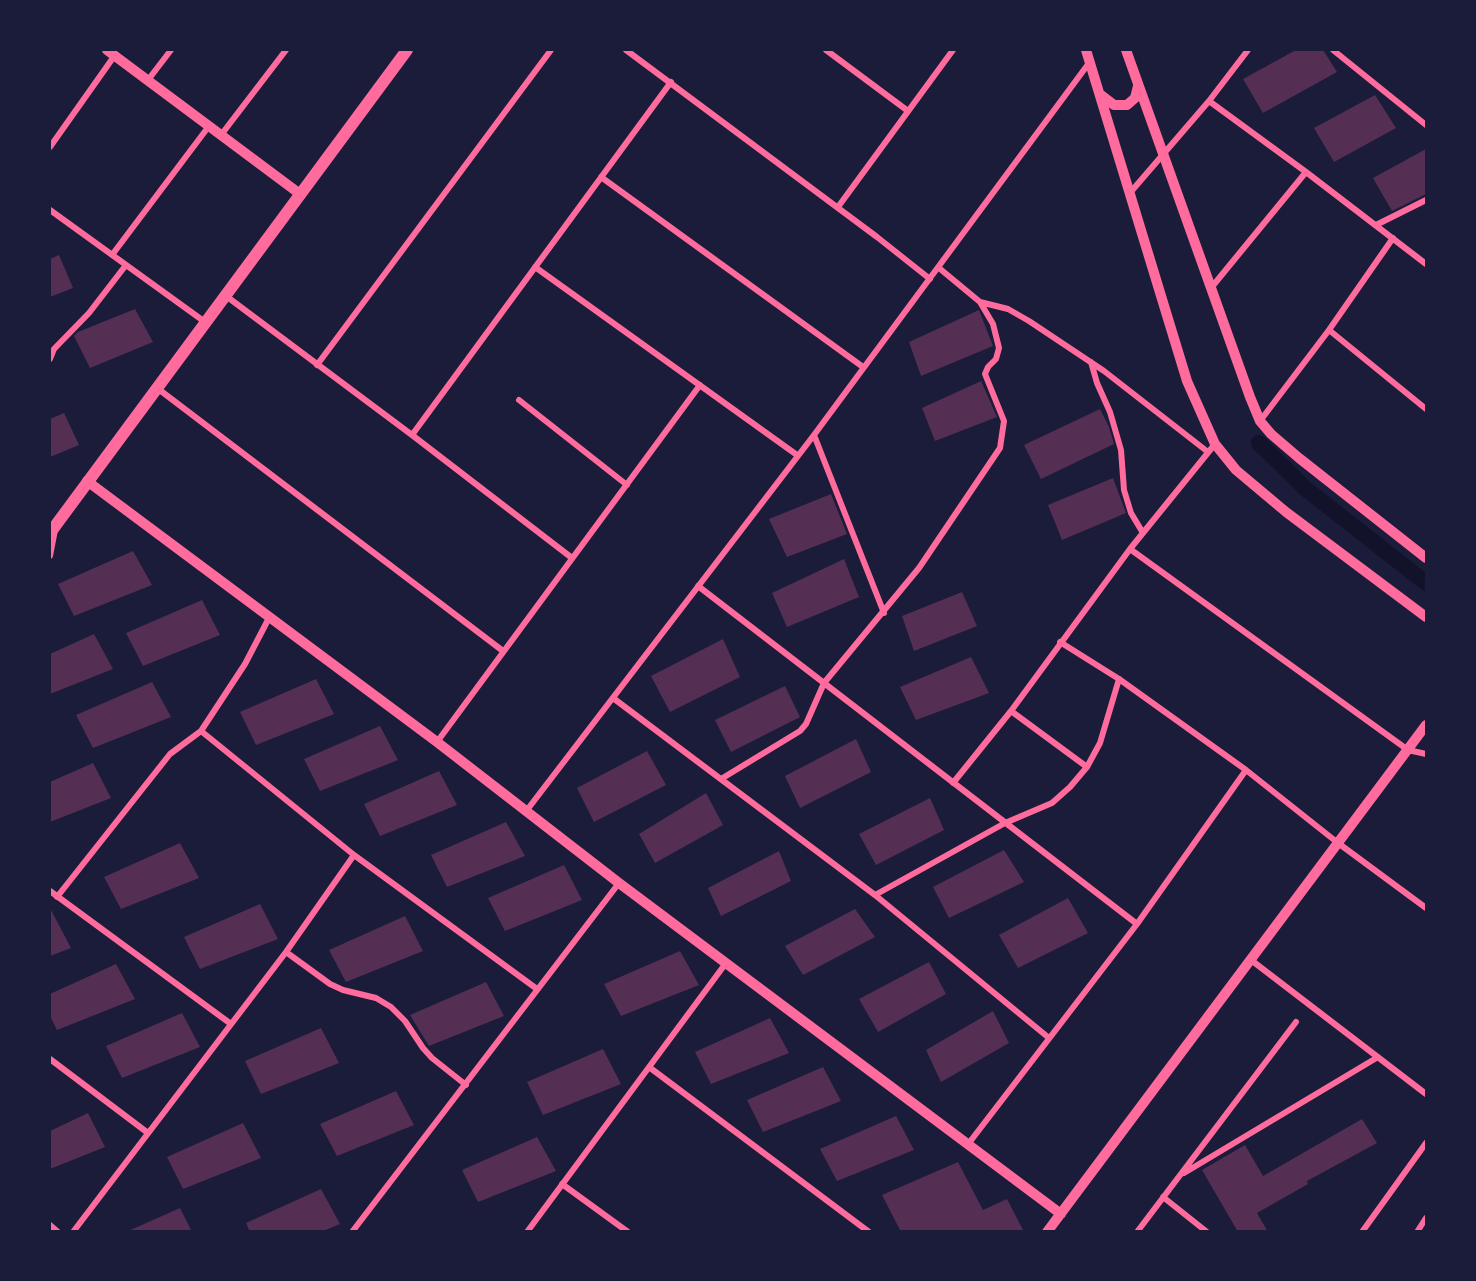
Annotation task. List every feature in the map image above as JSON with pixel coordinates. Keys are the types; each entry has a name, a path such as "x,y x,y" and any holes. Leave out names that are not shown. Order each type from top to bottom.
{"main road":[{"path":"53,528 407,50"}],"street":[{"path":"148,80 171,50"},
{"path":"221,135 286,50"},
{"path":"317,365 551,50"},
{"path":"626,50 838,207 930,279"},
{"path":"826,50 908,111"},
{"path":"838,207 953,50"},
{"path":"1086,50 1187,381 1212,448"},
{"path":"1126,50 1260,421 1271,434 1299,458 1426,558"},
{"path":"1129,194 1209,102 1248,50"},
{"path":"1334,50 1426,125"},
{"path":"50,147 111,52 300,194"},
{"path":"527,810 939,268 1089,63"},
{"path":"412,435 671,82"},
{"path":"1099,93 1114,105 1126,105 1135,98 1139,88 1138,82"},
{"path":"1209,102 1306,172 1426,264"},
{"path":"112,255 209,126"},
{"path":"1211,289 1306,172"},
{"path":"601,177 863,367"},
{"path":"1376,225 1426,200"},
{"path":"50,210 205,322"},
{"path":"1260,421 1329,330 1393,238"},
{"path":"50,359 54,349 89,313 126,265"},
{"path":"535,267 796,455"},
{"path":"721,779 800,731 806,724 824,683 919,568 1000,448 1004,434 1004,421 985,374 996,359 999,348 993,324 980,302 939,268"},
{"path":"225,295 572,558"},
{"path":"980,302 1008,309 1091,362 1212,448 1286,512 1426,617"},
{"path":"1329,330 1426,409"},
{"path":"1091,362 1097,383 1110,412 1121,450 1124,490 1131,513 1143,533"},
{"path":"437,742 700,386"},
{"path":"156,387 502,651"},
{"path":"519,400 627,484"},
{"path":"813,435 884,613"},
{"path":"953,783 1011,711 1130,549 1212,448"},
{"path":"87,481 270,616 527,810 619,883 1061,1214"},
{"path":"50,556 53,528"},
{"path":"1130,549 1408,750 1426,754"},
{"path":"698,586 1137,924"},
{"path":"57,897 170,754 201,731 245,664 270,616"},
{"path":"1060,642 1119,679 1246,770 1338,843 1426,908"},
{"path":"875,895 1005,823 1052,803 1087,767 1100,743 1119,679"},
{"path":"613,698 875,895 1049,1038"},
{"path":"1011,711 1087,767"},
{"path":"1047,1232 1426,725"},
{"path":"201,731 354,855 537,989"},
{"path":"969,1143 1137,924 1246,770"},
{"path":"73,1232 286,952 354,855"},
{"path":"352,1232 619,883"},
{"path":"50,891 231,1024"},
{"path":"286,952 330,984 343,990 376,998 391,1007 405,1021 432,1058 466,1085"},
{"path":"1251,960 1426,1094"},
{"path":"527,1232 726,963"},
{"path":"1137,1232 1296,1022"},
{"path":"1180,1175 1378,1057"},
{"path":"50,1059 147,1133"},
{"path":"649,1067 869,1232"},
{"path":"1362,1232 1426,1143"},
{"path":"562,1184 627,1232"},
{"path":"1163,1197 1207,1232"},
{"path":"1417,1232 1426,1218"},
{"path":"50,1225 58,1232"}],"building":[{"path":"1296,50 1323,50 1337,72 1263,113 1243,79"},
{"path":"1375,95 1396,128 1334,162 1314,128"},
{"path":"1426,149 1426,194 1392,211 1373,178"},
{"path":"59,255 73,288 50,297 50,259"},
{"path":"135,309 153,342 90,368 74,336 78,332"},
{"path":"979,310 993,346 921,376 909,342"},
{"path":"981,381 997,417 935,441 922,408"},
{"path":"1100,409 1114,444 1041,479 1024,445"},
{"path":"64,413 79,445 50,457 50,419"},
{"path":"1113,478 1126,513 1062,540 1048,505"},
{"path":"831,494 847,534 787,557 769,519"},
{"path":"133,551 152,585 74,616 58,584"},
{"path":"844,559 859,597 787,627 772,593"},
{"path":"962,592 977,626 914,651 902,616"},
{"path":"202,600 220,635 143,666 126,633"},
{"path":"94,634 113,669 50,694 50,654"},
{"path":"723,639 740,677 670,712 651,676"},
{"path":"971,657 989,693 916,720 900,687"},
{"path":"316,679 334,714 256,745 240,712"},
{"path":"152,682 171,717 93,748 76,715"},
{"path":"785,686 800,717 731,752 715,720"},
{"path":"380,726 398,760 320,791 304,759"},
{"path":"856,739 871,772 800,808 785,776"},
{"path":"647,751 666,785 594,822 577,788"},
{"path":"93,763 111,798 50,822 50,782"},
{"path":"439,771 457,805 380,836 364,804"},
{"path":"706,793 723,825 655,863 639,834"},
{"path":"930,798 944,830 876,865 859,834"},
{"path":"506,822 525,856 447,887 431,855"},
{"path":"180,843 199,878 121,909 104,877"},
{"path":"1004,850 1024,882 949,918 933,887"},
{"path":"779,851 791,881 721,916 708,888"},
{"path":"564,865 582,900 505,931 488,898"},
{"path":"1068,898 1088,933 1018,968 999,935"},
{"path":"260,904 278,939 200,969 184,937"},
{"path":"50,908 71,948 50,956"},
{"path":"855,909 875,937 803,975 785,946"},
{"path":"405,916 423,951 346,982 329,950"},
{"path":"680,951 699,985 621,1016 604,984"},
{"path":"929,962 946,994 878,1032 859,999"},
{"path":"116,964 135,999 57,1030 50,1016 50,994"},
{"path":"486,982 504,1016 429,1046 410,1015"},
{"path":"993,1011 1009,1043 941,1082 926,1050"},
{"path":"182,1013 200,1047 122,1078 106,1046"},
{"path":"770,1018 789,1053 711,1084 695,1052"},
{"path":"321,1028 339,1063 261,1094 245,1061"},
{"path":"603,1049 621,1084 543,1115 527,1082"},
{"path":"823,1067 841,1101 763,1132 747,1100"},
{"path":"396,1091 414,1125 337,1156 320,1124"},
{"path":"88,1113 105,1147 50,1169 50,1131"},
{"path":"896,1116 914,1150 837,1181 820,1149"},
{"path":"1362,1119 1377,1143 1307,1181 1308,1184 1257,1213 1268,1232 1238,1232 1202,1170 1245,1145 1263,1176"},
{"path":"243,1123 261,1158 183,1189 167,1157"},
{"path":"537,1137 556,1171 478,1202 462,1170"},
{"path":"958,1162 983,1210 1007,1199 1024,1232 901,1232 882,1195"},
{"path":"321,1189 340,1224 321,1232 250,1232 246,1223"},
{"path":"180,1208 192,1232 126,1232"}],"waterway":[{"path":"1259,443 1306,489 1426,583"}]}
